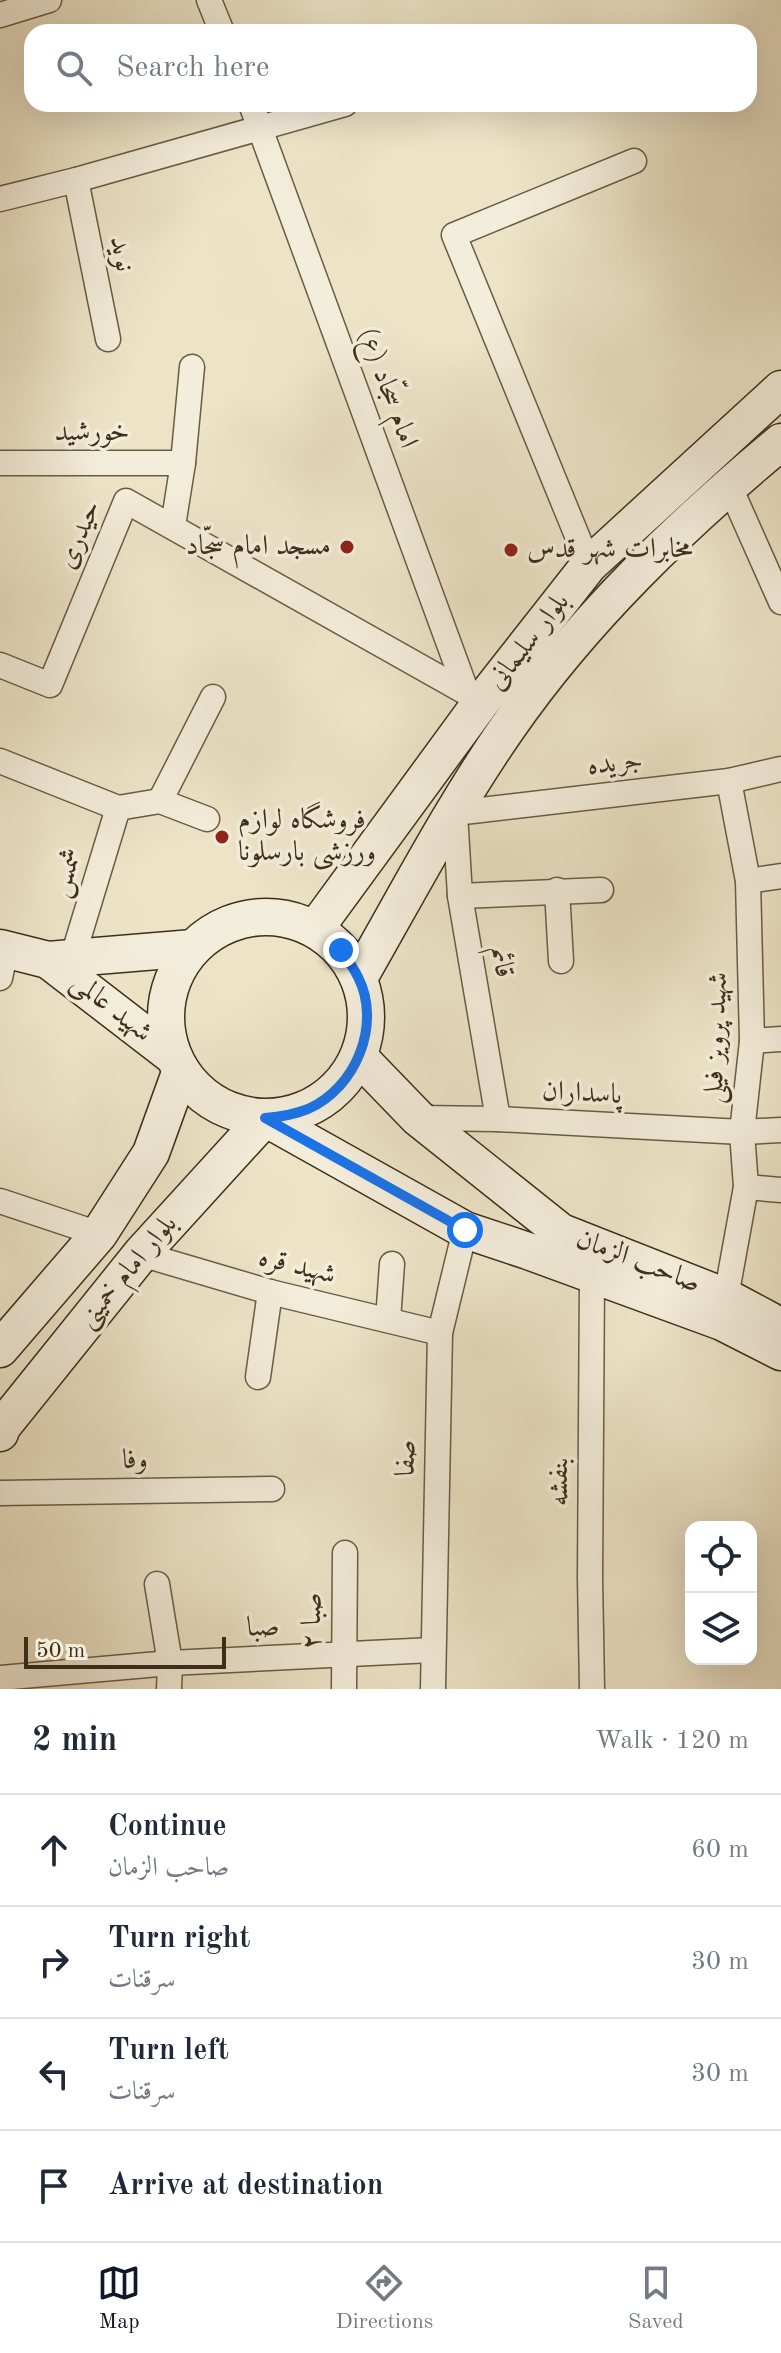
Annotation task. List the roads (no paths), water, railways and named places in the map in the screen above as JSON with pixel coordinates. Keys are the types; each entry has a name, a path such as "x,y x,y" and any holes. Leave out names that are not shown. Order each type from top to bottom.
{"main road":[{"name":"بلوار سلیمانی","path":"315,929 473,699 589,565 781,389"},
{"name":"بلوار سلیمانی","path":"359,978 508,727 586,629 656,553 781,442"},
{"path":"264,917 291,920 315,929 341,950 359,978 366,1004 366,1031 359,1057 345,1080 319,1102 288,1116 265,1118 232,1112 203,1095 178,1064 167,1029 167,1000 176,972 193,948 213,932 238,921 264,917"},
{"name":"شهید عالمی","path":"2,959 193,948"},
{"name":"شهید عالمی","path":"60,958 178,1064"},
{"name":"صاحب الزمان","path":"359,1057 418,1118 451,1131 503,1185 561,1232 724,1309 781,1326"},
{"name":"بلوار امام خمینی","path":"0,1349 99,1234 151,1153 178,1064"},
{"path":"265,1118 465,1230 592,1275 724,1309"},
{"name":"بلوار امام خمینی","path":"0,1433 141,1254 265,1118"},
{"name":"صاحب الزمان","path":"724,1309 781,1352"}],"street":[{"path":"0,15 49,0"},
{"path":"209,0 219,24"},
{"path":"0,199 76,180 255,115 280,112"},
{"name":"امام سجّاد (ع)","path":"255,115 473,699"},
{"path":"589,565 454,235 634,161"},
{"name":"نوید","path":"76,180 108,339"},
{"path":"173,526 183,463 192,367"},
{"name":"خورشید","path":"0,463 183,463"},
{"path":"729,485 781,602"},
{"name":"حیدری","path":"0,665 50,685 126,501 473,699"},
{"path":"160,801 213,697"},
{"path":"0,761 118,808 160,801 207,819"},
{"name":"جریده","path":"455,813 729,781 781,769"},
{"name":"شهید پرویز فیلی","path":"724,1309 746,1187 742,1132 752,1041 748,881 729,781"},
{"name":"شمس","path":"60,958 118,808"},
{"name":"قائم","path":"455,813 460,896 498,1119"},
{"path":"748,881 781,876"},
{"path":"557,890 561,961"},
{"path":"460,896 601,890"},
{"path":"752,1041 781,1039"},
{"name":"پاسداران","path":"451,1131 498,1119 742,1132 781,1130"},
{"path":"746,1187 781,1190"},
{"path":"0,1201 99,1234"},
{"name":"صفا","path":"433,1689 440,1333 465,1230"},
{"name":"شهید قره","path":"141,1254 270,1292 440,1333"},
{"path":"388,1320 392,1264"},
{"name":"بنفشه","path":"592,1275 592,1689"},
{"path":"258,1377 270,1292"},
{"name":"وفا","path":"0,1493 272,1489"},
{"name":"صبا ۲","path":"344,1689 345,1553"},
{"path":"157,1584 170,1663 169,1689"},
{"name":"صبا","path":"0,1678 170,1663 432,1650"}],"place":[{"name":"مسجد امام سجّاد","path":"347,547"},
{"name":"مخابرات شهر قدس","path":"511,550"},
{"name":"فروشگاه لوازم ورزشی بارسلونا","path":"222,837"}]}
